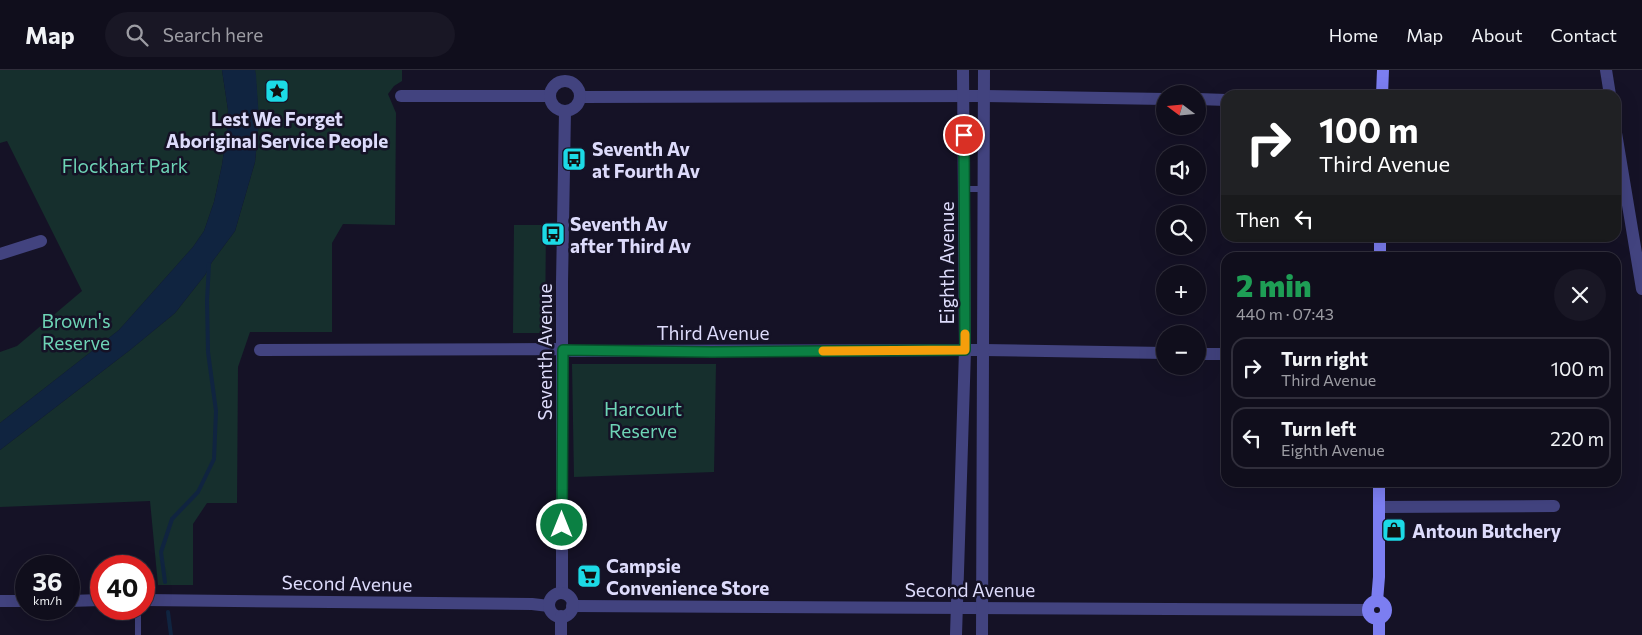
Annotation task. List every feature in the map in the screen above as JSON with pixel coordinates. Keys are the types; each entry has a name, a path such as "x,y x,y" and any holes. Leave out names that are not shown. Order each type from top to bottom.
{"main road":[{"path":"1382,70 1382,90"},
{"path":"1379,487 1379,577 1372,605 1383,604 1386,610 1384,616 1379,619 1379,635"}],"street":[{"name":"Eighth Avenue","path":"956,635 965,350 964,70"},
{"name":"Eighth Avenue","path":"982,635 984,70"},
{"path":"1606,70 1609,90"},
{"path":"566,75 578,88 581,97 580,102 574,109 565,111 560,110 553,104 550,96 557,83 566,75"},
{"path":"401,96 550,96"},
{"path":"581,97 984,96 1156,99"},
{"path":"1206,99 1221,100"},
{"name":"Seventh Avenue","path":"562,593 562,283 565,111"},
{"path":"1621,163 1642,289"},
{"path":"0,254 41,241"},
{"name":"Third Avenue","path":"260,350 712,352 983,350 1156,353"},
{"path":"1206,354 1221,354"},
{"path":"1378,507 1554,506"},
{"path":"562,593 569,596 572,606 567,614 560,616 553,613 549,606 553,596 562,593"},
{"name":"Second Avenue","path":"155,600 532,604 549,606"},
{"path":"0,601 15,601"},
{"name":"Second Avenue","path":"572,606 982,608 1372,605"},
{"path":"560,616 560,635"}],"lane":[{"path":"964,189 984,189"},
{"path":"965,264 984,265"},
{"path":"138,620 138,635"}],"green space":[{"name":"Flockhart Park","path":"0,70 222,70 228,110 222,165 214,202 204,231 193,247 119,330 0,423 0,352 17,346 82,291 7,141 0,143"},
{"path":"255,70 402,70 402,81 394,86 388,94 396,113 395,225 343,224 332,243 332,332 250,332 238,367 237,503 207,503 193,524 193,585 158,585 150,501 0,507 0,450 175,313 205,275 212,262 235,231 255,162 259,120"},
{"path":"514,225 546,225 545,333 513,333"},
{"name":"Harcourt Reserve","path":"572,364 716,364 714,472 574,477"}],"water":[{"path":"222,70 255,70 256,75 259,120 255,162 235,231 212,262 205,275 175,313 0,450 0,423 119,330 193,247 204,231 214,202 227,131 228,110"}],"waterway":[{"path":"165,582 161,552 172,519 198,492 214,459 216,411 208,352 207,300 209,264"},
{"path":"168,612 171,635"}],"slow traffic":[{"path":"823,351 965,350 965,334"}],"place":[{"name":"Lest We Forget Aboriginal Service People","path":"277,91"},
{"name":"Seventh Av at Fourth Av","path":"574,159"},
{"name":"Seventh Av after Third Av","path":"553,234"},
{"name":"Antoun Butchery","path":"1394,530"},
{"name":"Campsie Convenience Store","path":"589,576"}],"route":[{"path":"562,525 563,350 712,352 965,350 964,135"}],"park label":[{"name":"Brown's Reserve","path":"76,331"}]}
